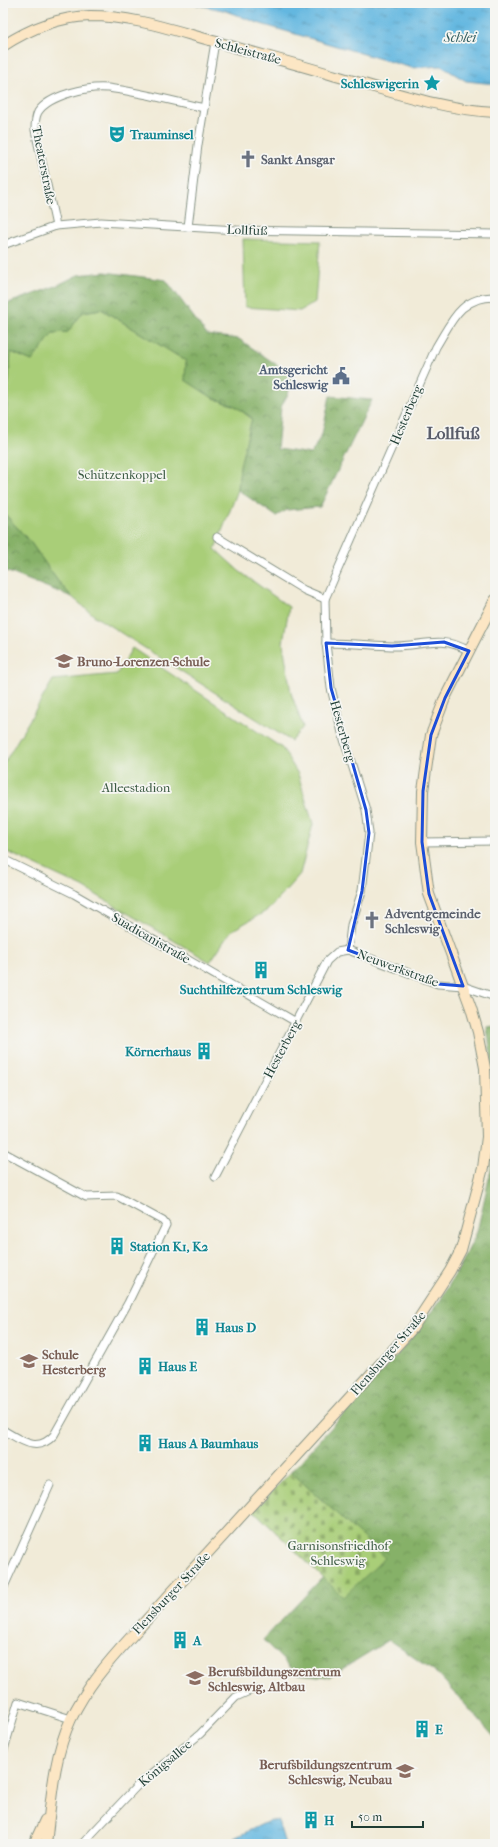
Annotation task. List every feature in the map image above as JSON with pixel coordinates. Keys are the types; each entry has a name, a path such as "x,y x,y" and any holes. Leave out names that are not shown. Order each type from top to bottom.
{"street":[{"name":"Schleistraße","path":"3,46 31,30 55,21 90,16 144,22 296,64 424,102 495,112"},
{"path":"188,227 204,108 215,42"},
{"name":"Theaterstraße","path":"56,226 34,130 38,112 48,102 67,94 107,88 204,108"},
{"name":"Lollfuß","path":"3,245 56,226 101,222 237,230 495,234"},
{"name":"Hesterberg","path":"215,1177 327,961 337,952 348,950 351,925 362,891 369,833 366,810 342,733 331,688 326,643 325,599 436,347 461,309 470,302 481,298 495,297"},
{"path":"217,537 304,590 325,599"},
{"name":"Flensburger Straße","path":"46,1844 60,1749 71,1720 89,1688 116,1653 412,1329 450,1271 465,1239 483,1168 487,1137 485,1068 472,1008 429,894 422,842 423,791 431,735 445,698 495,600"},
{"path":"326,643 392,646 452,642 469,651"},
{"path":"422,842 495,841"},
{"name":"Suadicanistraße","path":"3,859 74,894 296,1022"},
{"name":"Neuwerkstraße","path":"348,950 438,984 463,986 495,997"},
{"path":"3,1152 86,1197 117,1196 163,1221 166,1225 128,1303 54,1436 47,1443 40,1445 31,1444 3,1430"},
{"path":"3,1589 50,1485"},
{"name":"Königsallee","path":"82,1844 137,1786 200,1734 236,1698 254,1688"},
{"path":"3,1753 18,1702 71,1720"},
{"path":"34,1844 50,1809"}],"highlighted area":[{"path":"444,642 469,651 445,698 431,735 423,791 422,842 429,894 463,986 438,984 348,950 362,891 369,833 366,810 331,688 326,643 392,646"}],"green space":[{"path":"243,239 320,241 315,302 300,311 245,307"},
{"path":"105,272 166,280 207,335 239,339 293,376 288,394 281,407 277,449 311,454 322,434 330,396 372,400 320,507 287,510 276,516 238,490 240,466 252,418 235,406 213,398 185,380 186,361 101,309 83,312 68,332 53,333 32,361 11,352 3,454 3,328 6,304 56,286 78,275"},
{"name":"Schützenkoppel","path":"101,309 186,361 213,398 235,406 252,419 240,466 238,490 215,549 239,571 289,607 283,643 291,693 303,727 291,741 96,617 72,597 57,580 31,543 3,512 3,454 11,352 32,361 53,333 68,332 83,312"},
{"path":"3,512 31,543 57,580 72,597 3,570"},
{"name":"Alleestadion","path":"132,648 282,748 298,774 313,824 300,874 268,910 231,931 210,962 83,887 3,850 3,765 53,680 117,674"},
{"path":"495,1026 495,1119 492,1063 487,1027"},
{"path":"495,1129 495,1738 439,1675 389,1640 329,1677 297,1674 263,1640 323,1577 343,1596 385,1558 291,1472 406,1345 441,1299 463,1261 477,1232 492,1165"},
{"name":"Garnisonsfriedhof Schleswig","path":"291,1472 385,1558 343,1597 254,1511"}],"water":[{"name":"Schlei","path":"188,3 495,3 495,84 466,81 441,66 412,68 261,24 223,10"},
{"path":"271,1820 278,1821 285,1844 234,1844 234,1838"}],"place":[{"name":"Schleswigerin","path":"432,83"},
{"name":"Trauminsel","path":"117,134"},
{"name":"Sankt Ansgar","path":"248,159"},
{"name":"Amtsgericht Schleswig","path":"341,376"},
{"name":"Bruno-Lorenzen-Schule","path":"64,661"},
{"name":"Adventgemeinde Schleswig","path":"372,920"},
{"name":"Suchthilfezentrum Schleswig","path":"261,970"},
{"name":"Körnerhaus","path":"204,1051"},
{"name":"Station K1, K2","path":"117,1246"},
{"name":"Haus D","path":"202,1327"},
{"name":"Schule Hesterberg","path":"29,1361"},
{"name":"Haus E","path":"145,1366"},
{"name":"Haus A Baumhaus","path":"145,1443"},
{"name":"A","path":"180,1640"},
{"name":"Berufsbildungszentrum Schleswig, Altbau","path":"195,1678"},
{"name":"E","path":"422,1729"},
{"name":"Berufsbildungszentrum Schleswig, Neubau","path":"405,1771"},
{"name":"H","path":"311,1820"}],"district":[{"name":"Lollfuß","path":"453,433"}]}
